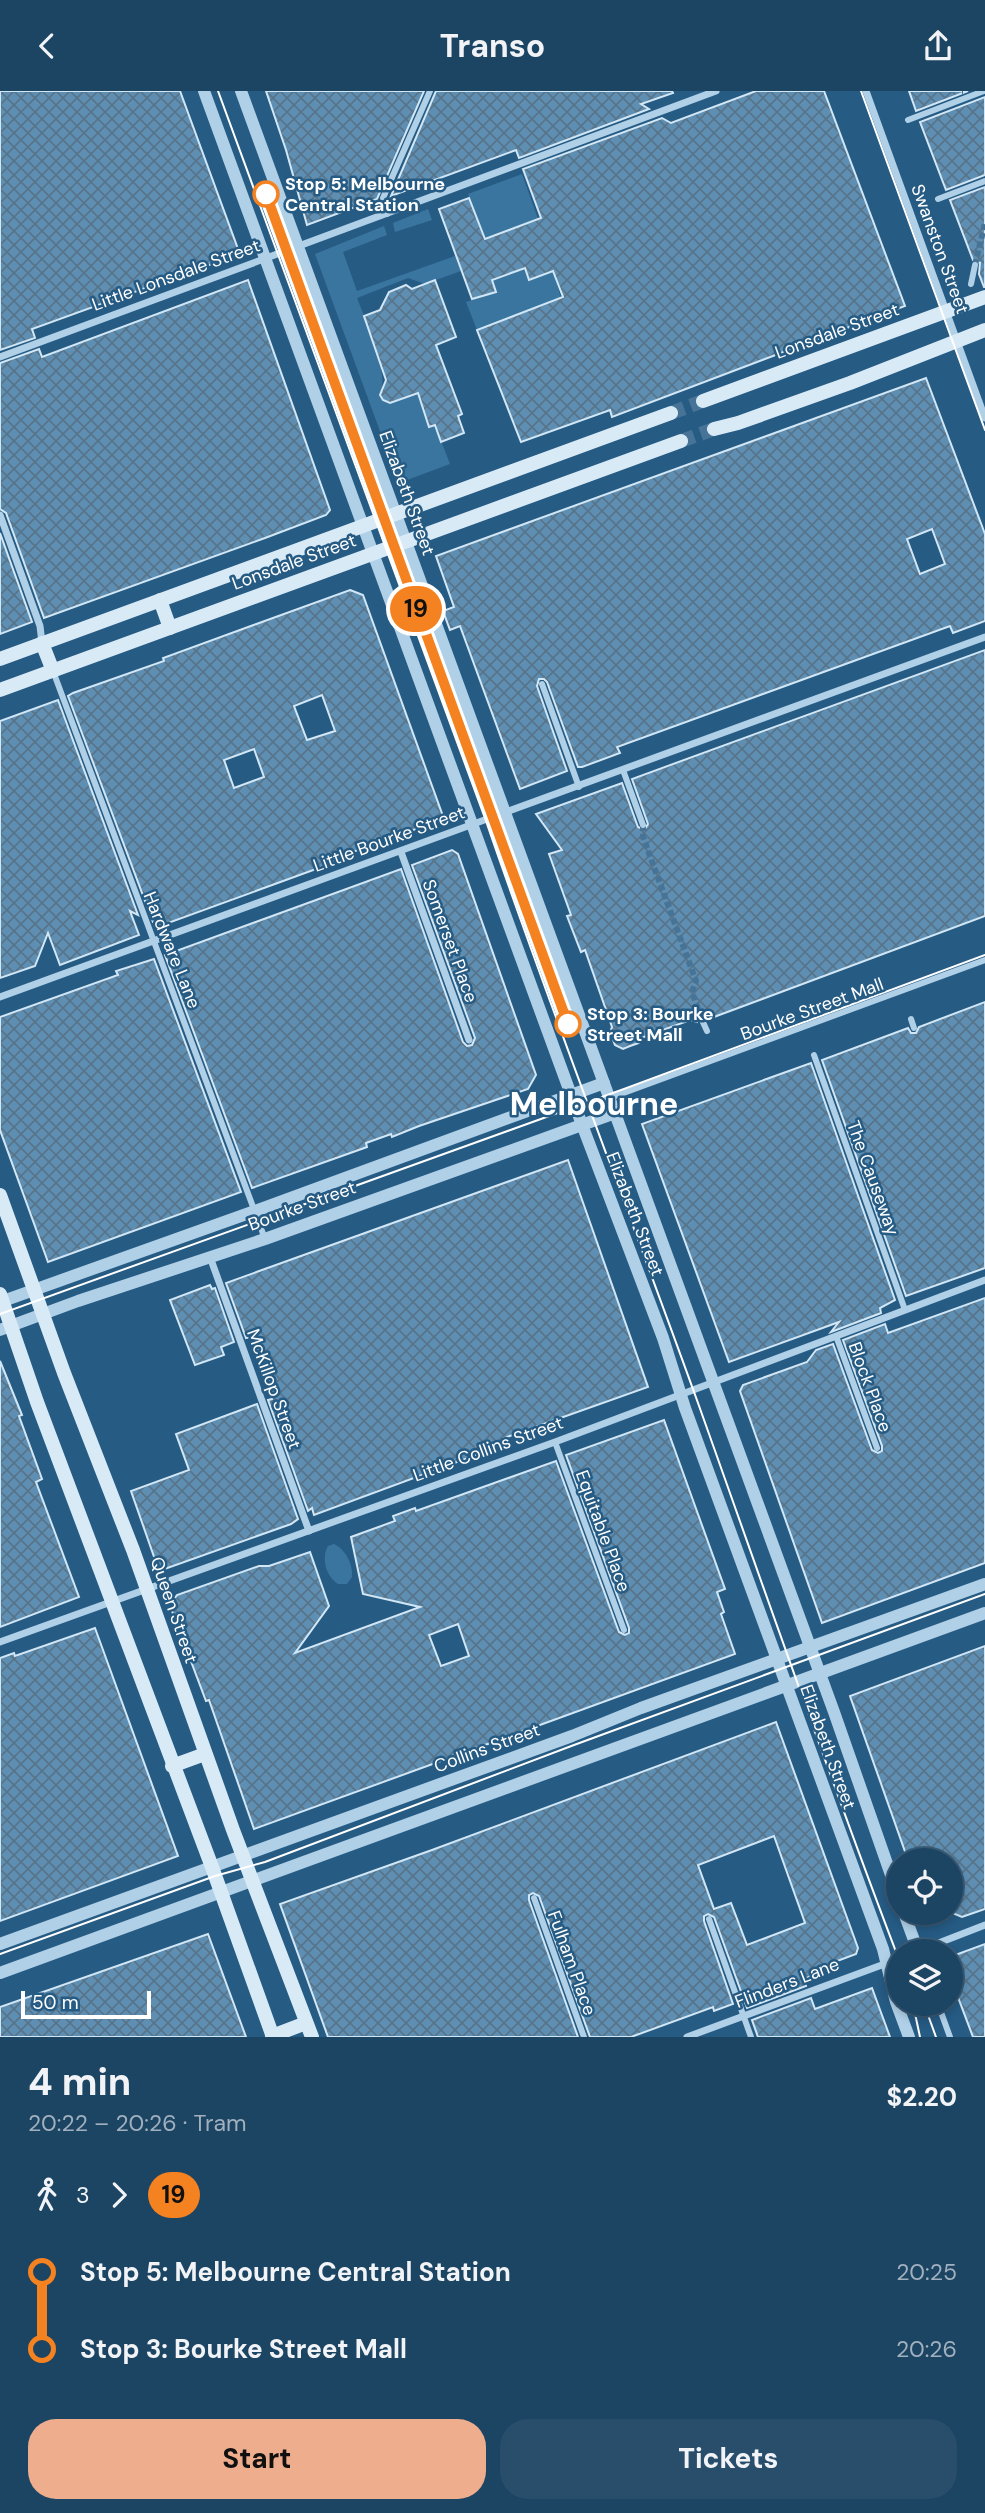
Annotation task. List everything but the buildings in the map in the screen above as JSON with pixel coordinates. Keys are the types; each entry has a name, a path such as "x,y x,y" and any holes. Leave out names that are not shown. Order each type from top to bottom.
{"main road":[{"name":"Lonsdale Street","path":"703,401 985,297"},
{"path":"714,429 825,392 985,330"},
{"name":"Lonsdale Street","path":"0,659 671,413"},
{"name":"Lonsdale Street","path":"0,690 681,441"},
{"path":"160,600 170,628"},
{"path":"42,643 53,671"},
{"name":"Queen Street","path":"0,1195 7,1236 36,1290 64,1373 242,1855 312,2037"},
{"path":"1,1299 5,1328 37,1402 113,1602 272,2036 306,2023"},
{"path":"173,1766 205,1754"}],"street":[{"name":"Elizabeth Street","path":"204,91 582,1125 663,1338 787,1686 886,1943"},
{"name":"Elizabeth Street","path":"241,91 886,1861"},
{"path":"387,214 383,198 430,91"},
{"name":"Little Lonsdale Street","path":"0,357 716,91"},
{"name":"Swanston Street","path":"866,91 985,418"},
{"path":"962,91 971,96"},
{"path":"908,120 984,91"},
{"path":"938,198 985,181"},
{"path":"971,284 975,265"},
{"path":"0,515 40,627 42,643"},
{"name":"Little Bourke Street","path":"0,997 473,826 985,636"},
{"name":"Hardware Lane","path":"53,671 265,1239"},
{"path":"542,684 579,787"},
{"path":"623,770 643,825"},
{"name":"Somerset Place","path":"401,852 469,1040"},
{"name":"Bourke Street Mall","path":"610,1098 985,960"},
{"path":"911,1019 914,1028"},
{"path":"702,1020 707,1031"},
{"name":"The Causeway","path":"814,1055 905,1310"},
{"name":"Bourke Street","path":"1,1299 36,1290 604,1083"},
{"name":"Bourke Street","path":"5,1328 265,1239 615,1113"},
{"name":"McKillop Street","path":"210,1257 309,1531"},
{"name":"Little Collins Street","path":"0,1642 555,1442 985,1280"},
{"name":"Block Place","path":"836,1336 877,1448"},
{"name":"Equitable Place","path":"555,1442 624,1630"},
{"name":"Collins Street","path":"0,1944 985,1584"},
{"path":"0,1973 985,1613"},
{"name":"Fulham Place","path":"534,1898 584,2037"},
{"path":"709,1919 751,2037"},
{"path":"950,1939 985,1926"},
{"name":"Flinders Lane","path":"687,2037 886,1964"},
{"name":"Elizabeth Street","path":"901,2016 909,2037"},
{"path":"942,2016 950,2037"}],"shaded area":[{"path":"522,174 538,219 485,239 468,194"},
{"path":"428,209 432,220 395,232 393,223"},
{"path":"384,226 387,235 343,252 357,291 455,256 461,271 425,284 408,278 357,298 379,360 382,373 380,395 390,403 418,393 429,426 435,425 450,464 399,483 315,254"},
{"path":"525,268 530,280 553,271 561,298 477,330 466,302 496,292 492,280"},
{"path":"334,1544 350,1562 352,1577 347,1584 338,1584 330,1577 326,1567 326,1551 328,1546"}],"tunnel":[{"path":"975,265 985,223"},
{"path":"671,413 703,401"},
{"path":"681,441 714,429"},
{"path":"643,825 643,837 696,981 692,992 702,1020"}],"tram line":[{"path":"218,91 891,1939"},
{"path":"861,91 985,430"},
{"name":"19","path":"266,194 279,236 322,347 568,1024"},
{"path":"0,1314 624,1089 985,955"},
{"path":"0,1954 215,1876 265,1862 985,1594"},
{"path":"916,2016 920,2037"},
{"path":"928,2016 936,2037"}],"place":[{"name":"Stop 5: Melbourne Central Station","path":"266,194"},
{"name":"Stop 3: Bourke Street Mall","path":"568,1024"}],"district":[{"name":"Melbourne","path":"594,1104"}]}
